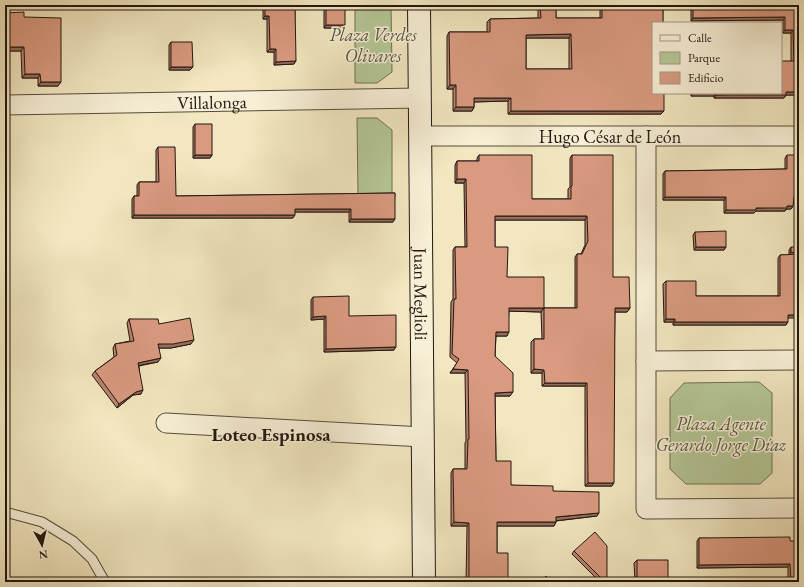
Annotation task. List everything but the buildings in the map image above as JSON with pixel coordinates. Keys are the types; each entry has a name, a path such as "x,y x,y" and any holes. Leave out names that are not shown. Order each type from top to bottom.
{"main road":[{"name":"Juan Meglioli","path":"419,5 424,582"}],"street":[{"name":"Villalonga","path":"5,105 420,98"},
{"name":"Hugo César de León","path":"420,136 799,136"},
{"path":"646,136 646,509 799,508"},
{"path":"646,362 799,360"},
{"path":"166,423 423,437"}],"lane":[{"path":"5,512 42,522 74,541 92,559 105,582"}],"green space":[{"name":"Plaza Verdes Olivares","path":"355,5 391,5 392,72 377,83 355,83"},
{"path":"357,118 377,118 392,130 392,196 358,196"},
{"name":"Plaza Agente Gerardo Jorge Díaz","path":"759,382 772,393 772,473 760,484 686,484 670,469 670,398 684,383"}],"district":[{"name":"Loteo Espinosa","path":"271,434"}]}
